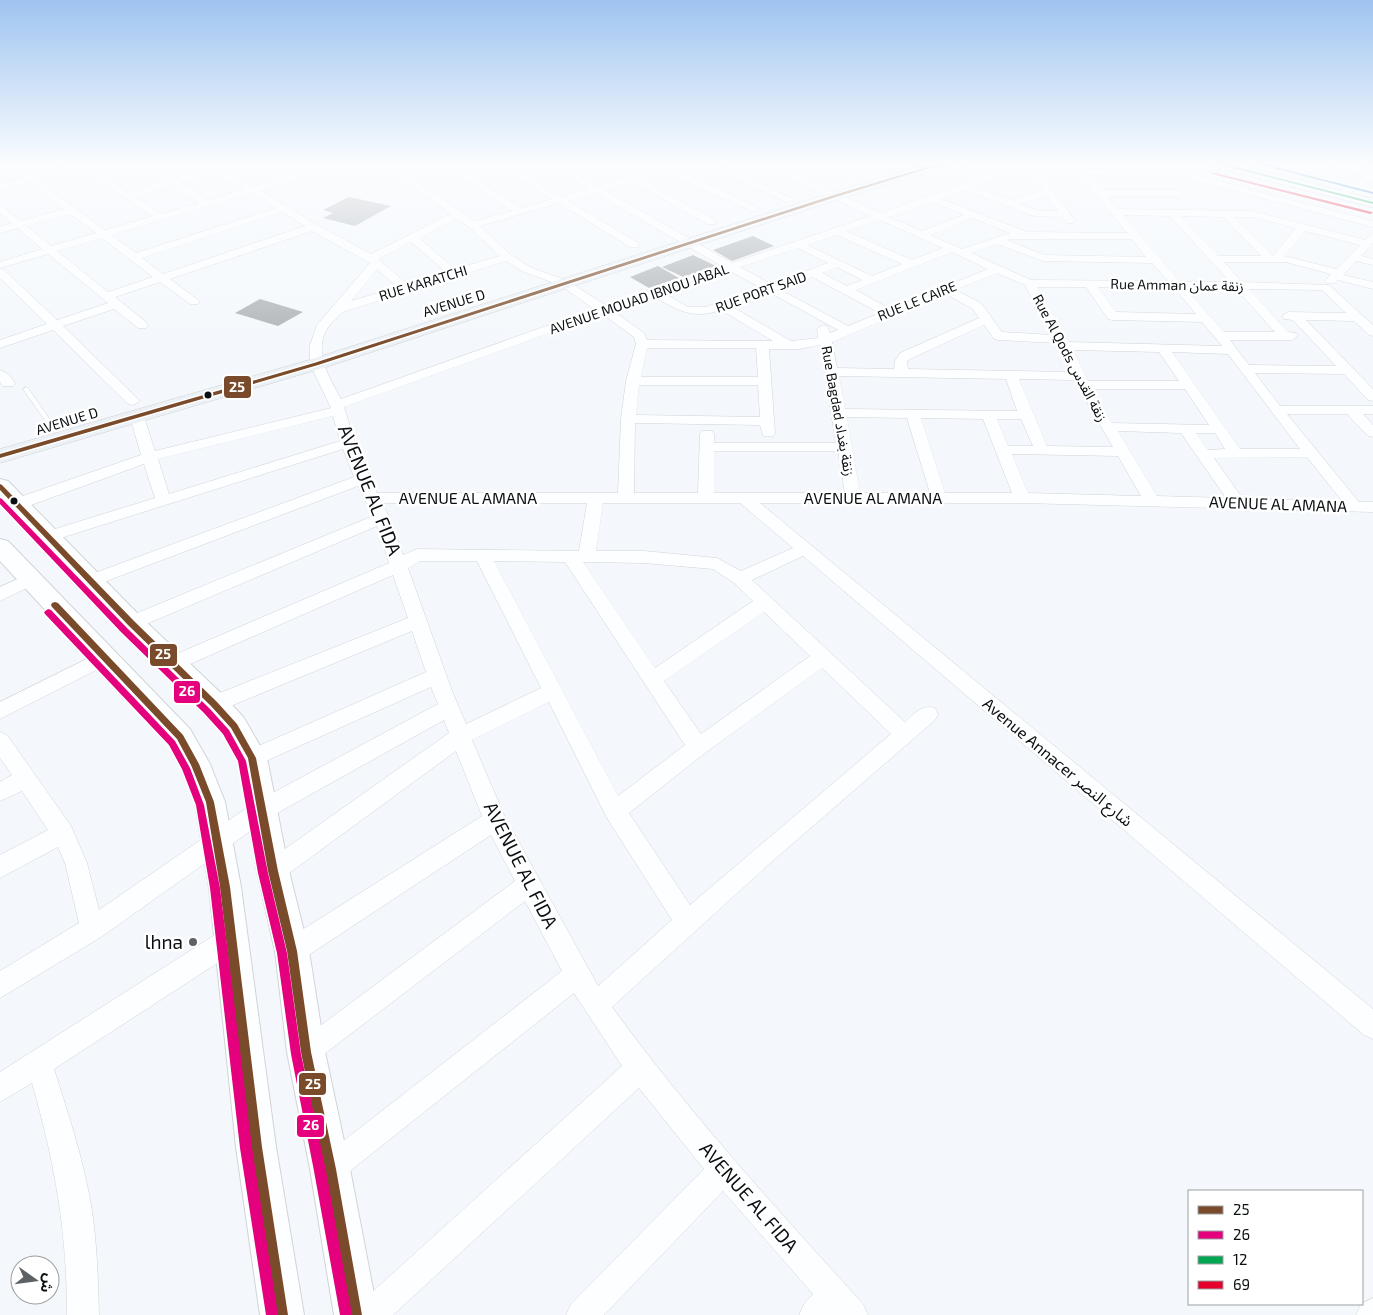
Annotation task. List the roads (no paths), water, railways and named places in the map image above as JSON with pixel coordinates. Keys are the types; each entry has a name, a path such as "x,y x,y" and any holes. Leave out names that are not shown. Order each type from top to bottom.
{"main road":[{"name":"AVENUE D","path":"439,307 704,224"},
{"name":"AVENUE D","path":"0,456 135,409 316,350 564,283 689,243 740,224"},
{"name":"AVENUE D","path":"0,440 51,425 135,409 160,393"}],"street":[{"path":"92,224 194,302"},
{"path":"0,265 137,224"},
{"path":"134,257 235,224"},
{"path":"309,224 373,260 406,289"},
{"path":"316,350 319,333 325,322 339,309 373,260 439,224"},
{"path":"599,224 634,245"},
{"name":"Rue Bagdad زنقة بغداد","path":"656,224 770,289 821,315 843,331 825,340 853,497"},
{"name":"AVENUE MOUAD IBNOU JABAL","path":"338,408 603,310 857,224"},
{"name":"Rue Al Qods زنقة القدس","path":"896,224 1029,283 1063,343 1081,381 1121,452 1151,500"},
{"path":"920,235 948,224"},
{"path":"997,224 1025,235 1043,258"},
{"path":"1073,224 1081,236"},
{"path":"1126,224 1221,336 1276,410 1354,506"},
{"path":"1183,224 1285,336"},
{"path":"1237,224 1273,259"},
{"path":"1293,224 1370,240"},
{"path":"0,230 18,225 142,325"},
{"path":"473,225 507,257 528,270 564,283 637,333 642,344 633,381 628,419 626,496"},
{"path":"0,344 53,325 162,277 313,227"},
{"path":"1273,259 1303,227"},
{"path":"837,231 911,264"},
{"path":"846,290 911,264 1008,236 1135,236"},
{"path":"412,238 454,274"},
{"path":"997,240 1043,258 1155,260"},
{"path":"1367,324 1325,287 1370,240"},
{"path":"798,244 871,280"},
{"name":"RUE KARATCHI","path":"339,309 507,257"},
{"path":"1353,257 1373,262"},
{"path":"1215,260 1292,260 1373,286"},
{"name":"RUE PORT SAID","path":"655,293 675,305 691,311 707,311 814,274 839,263"},
{"name":"RUE LE CAIRE","path":"843,331 996,269"},
{"path":"0,272 16,286 135,409 163,500"},
{"path":"814,274 888,312"},
{"name":"Rue Amman زنقة عمان","path":"1029,283 1325,287"},
{"path":"1090,284 1134,348"},
{"path":"0,292 16,286"},
{"path":"945,289 976,306 986,318 995,334 1000,337 1134,348 1231,350"},
{"path":"724,306 788,345"},
{"path":"642,344 788,345 825,340 821,315"},
{"path":"1112,316 1206,318"},
{"path":"1267,316 1296,316 1367,324"},
{"path":"1296,316 1373,397"},
{"path":"901,373 901,361 905,356 986,318"},
{"path":"1221,336 1314,336"},
{"path":"762,345 769,447"},
{"path":"1163,348 1236,454"},
{"name":"AVENUE AL FIDA","path":"316,350 338,408 348,442 400,565 438,675 495,820 577,975 595,1005 640,1068 834,1308"},
{"path":"1246,369 1350,374 1373,377"},
{"path":"832,372 1011,376 1188,385"},
{"path":"1011,376 1042,450"},
{"path":"633,381 763,381"},
{"path":"338,408 8,495 131,623 214,704 234,726 252,758 272,870 292,951 306,1052 330,1169 356,1315"},
{"path":"1276,410 1373,410"},
{"path":"1351,410 1373,432"},
{"path":"839,413 1026,415"},
{"path":"913,414 940,498"},
{"path":"988,414 1022,498"},
{"path":"628,419 768,421"},
{"path":"706,497 707,421"},
{"path":"1107,427 1218,429"},
{"path":"1185,428 1237,502"},
{"path":"48,537 348,442"},
{"path":"708,446 843,447"},
{"path":"1003,450 1121,452"},
{"path":"1202,454 1311,453"},
{"name":"AVENUE AL AMANA","path":"373,498 626,496 1022,498 1237,502 1373,507"},
{"path":"596,497 579,556 653,679 698,747"},
{"path":"90,581 373,498"},
{"path":"131,623 373,498"},
{"name":"Avenue Annacer شارع النصر","path":"744,498 1373,1026"},
{"path":"0,547 103,658 180,737 195,764 210,802 225,887 256,1147 282,1315"},
{"path":"740,579 804,548"},
{"path":"174,663 400,565 417,555 644,557 705,562 725,568 740,579 904,734"},
{"path":"482,555 615,811 687,922"},
{"path":"0,595 31,579"},
{"path":"653,679 765,602"},
{"path":"214,704 418,621"},
{"path":"615,811 698,747 823,657"},
{"path":"0,711 103,658"},
{"path":"252,758 438,675"},
{"path":"272,870 461,736 554,691"},
{"path":"0,985 92,929 217,844 262,810 450,707"},
{"path":"595,1005 687,922 928,714"},
{"path":"0,742 63,833 76,863 92,929"},
{"path":"0,792 26,779"},
{"path":"292,951 495,820"},
{"path":"0,867 63,833"},
{"path":"306,1052 528,884"},
{"path":"0,1088 230,940"},
{"path":"330,1169 577,975"},
{"path":"39,1063 64,1144 74,1190 80,1233 83,1315"},
{"path":"370,1315 640,1068"},
{"path":"582,1315 724,1170"}],"lane":[{"path":"26,389 51,425"}],"place":[{"name":"lhna","path":"193,942"}]}
